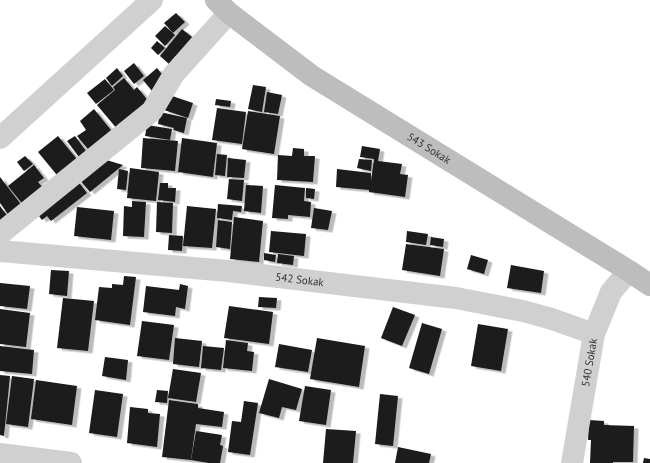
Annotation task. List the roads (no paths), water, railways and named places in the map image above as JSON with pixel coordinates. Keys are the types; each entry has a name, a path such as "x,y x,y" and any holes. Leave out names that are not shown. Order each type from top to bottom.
{"street":[{"path":"0,138 152,0"},
{"path":"0,234 152,111 174,74 223,6"},
{"name":"543 Sokak","path":"223,6 312,76 650,285"},
{"name":"542 Sokak","path":"0,251 228,271 456,298 523,310 594,334"},
{"name":"540 Sokak","path":"572,463 594,334 611,292 629,271"},
{"path":"0,454 71,463"}]}
